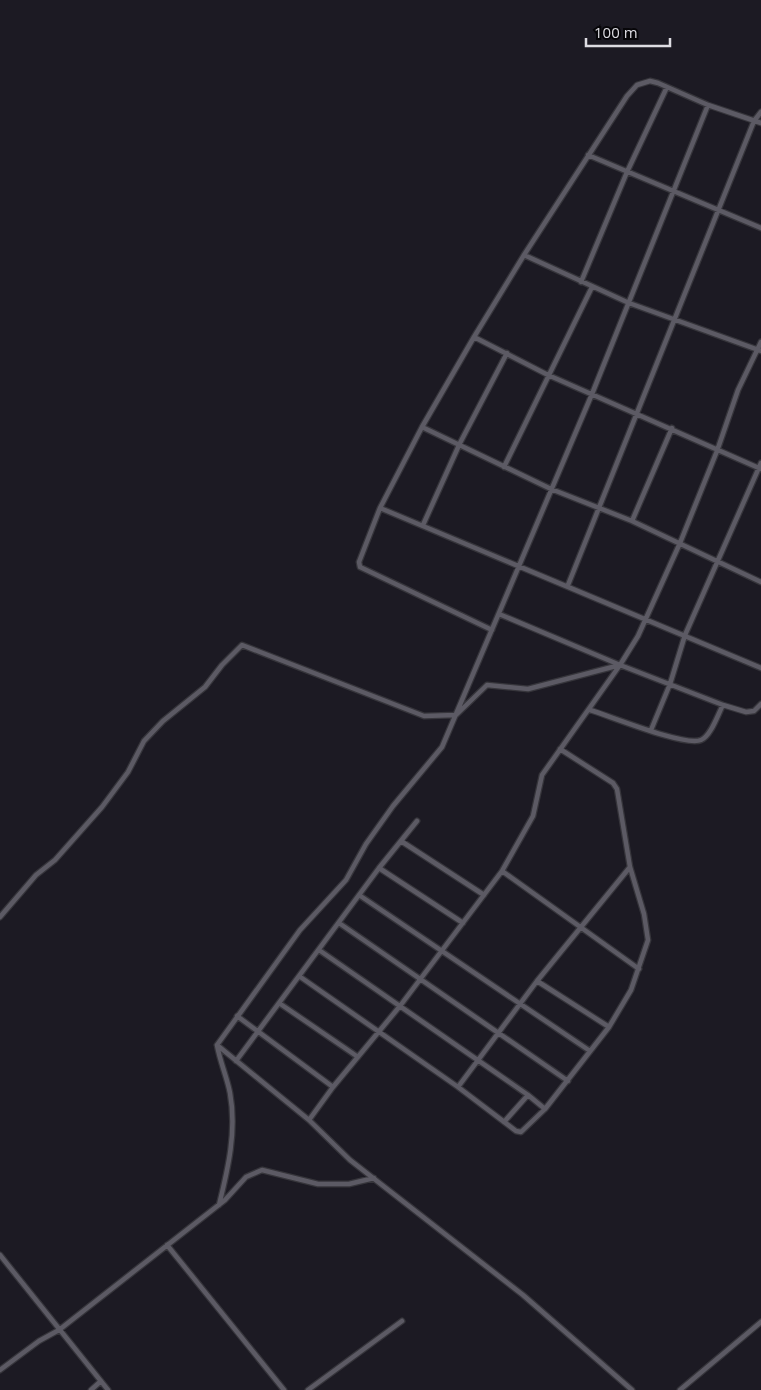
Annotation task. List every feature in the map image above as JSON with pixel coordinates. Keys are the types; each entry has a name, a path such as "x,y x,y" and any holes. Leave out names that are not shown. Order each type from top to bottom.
{"street":[{"path":"492,630 360,567 359,562 380,508 422,427 524,256 622,102 637,84 650,81 708,105 761,123"},
{"path":"581,282 627,172 667,87"},
{"path":"219,1205 227,1173 233,1133 230,1093 220,1065 217,1045 300,930 346,880 366,844 442,747 592,394 672,190 708,105"},
{"path":"568,585 720,210 754,121 761,112"},
{"path":"588,155 761,228"},
{"path":"524,256 629,303 759,350"},
{"path":"504,466 592,287"},
{"path":"474,337 548,375 672,428 760,469"},
{"path":"309,1120 333,1087 442,952 502,871 533,816 542,776 620,665 646,618 680,543 718,451 738,390 759,350 761,342"},
{"path":"423,525 460,443 507,353"},
{"path":"422,427 460,443 551,489 632,521 761,582"},
{"path":"632,521 672,428"},
{"path":"651,730 670,684 685,635 760,469 761,462"},
{"path":"380,508 568,585 761,668"},
{"path":"499,614 620,665 723,705 746,712 754,710 761,704"},
{"path":"0,917 36,875 55,860 102,807 128,772 144,741 163,721 205,687 222,665 242,645 424,716 456,715 487,684 528,689 620,665"},
{"path":"590,710 678,739 694,742 702,740 723,705"},
{"path":"300,976 458,1087 504,1122 521,1132 546,1109 609,1027 631,990 648,940 644,914 630,867 617,790 613,784 560,749"},
{"path":"236,1061 379,868 417,821"},
{"path":"402,840 484,895"},
{"path":"458,1087 477,1059 579,927 630,867"},
{"path":"379,868 463,923"},
{"path":"502,871 639,969"},
{"path":"359,895 590,1051"},
{"path":"338,923 568,1080"},
{"path":"318,950 477,1059 546,1109"},
{"path":"537,981 609,1027"},
{"path":"279,1003 358,1057"},
{"path":"237,1016 333,1087"},
{"path":"217,1045 309,1120 350,1160 523,1295 632,1390"},
{"path":"504,1122 528,1095"},
{"path":"0,1370 39,1341 60,1330 219,1205 246,1177 262,1170 318,1184 349,1184 374,1178"},
{"path":"167,1245 284,1390"},
{"path":"0,1255 108,1390"},
{"path":"308,1390 402,1320"},
{"path":"680,1390 760,1325"},
{"path":"90,1390 101,1381"}]}
